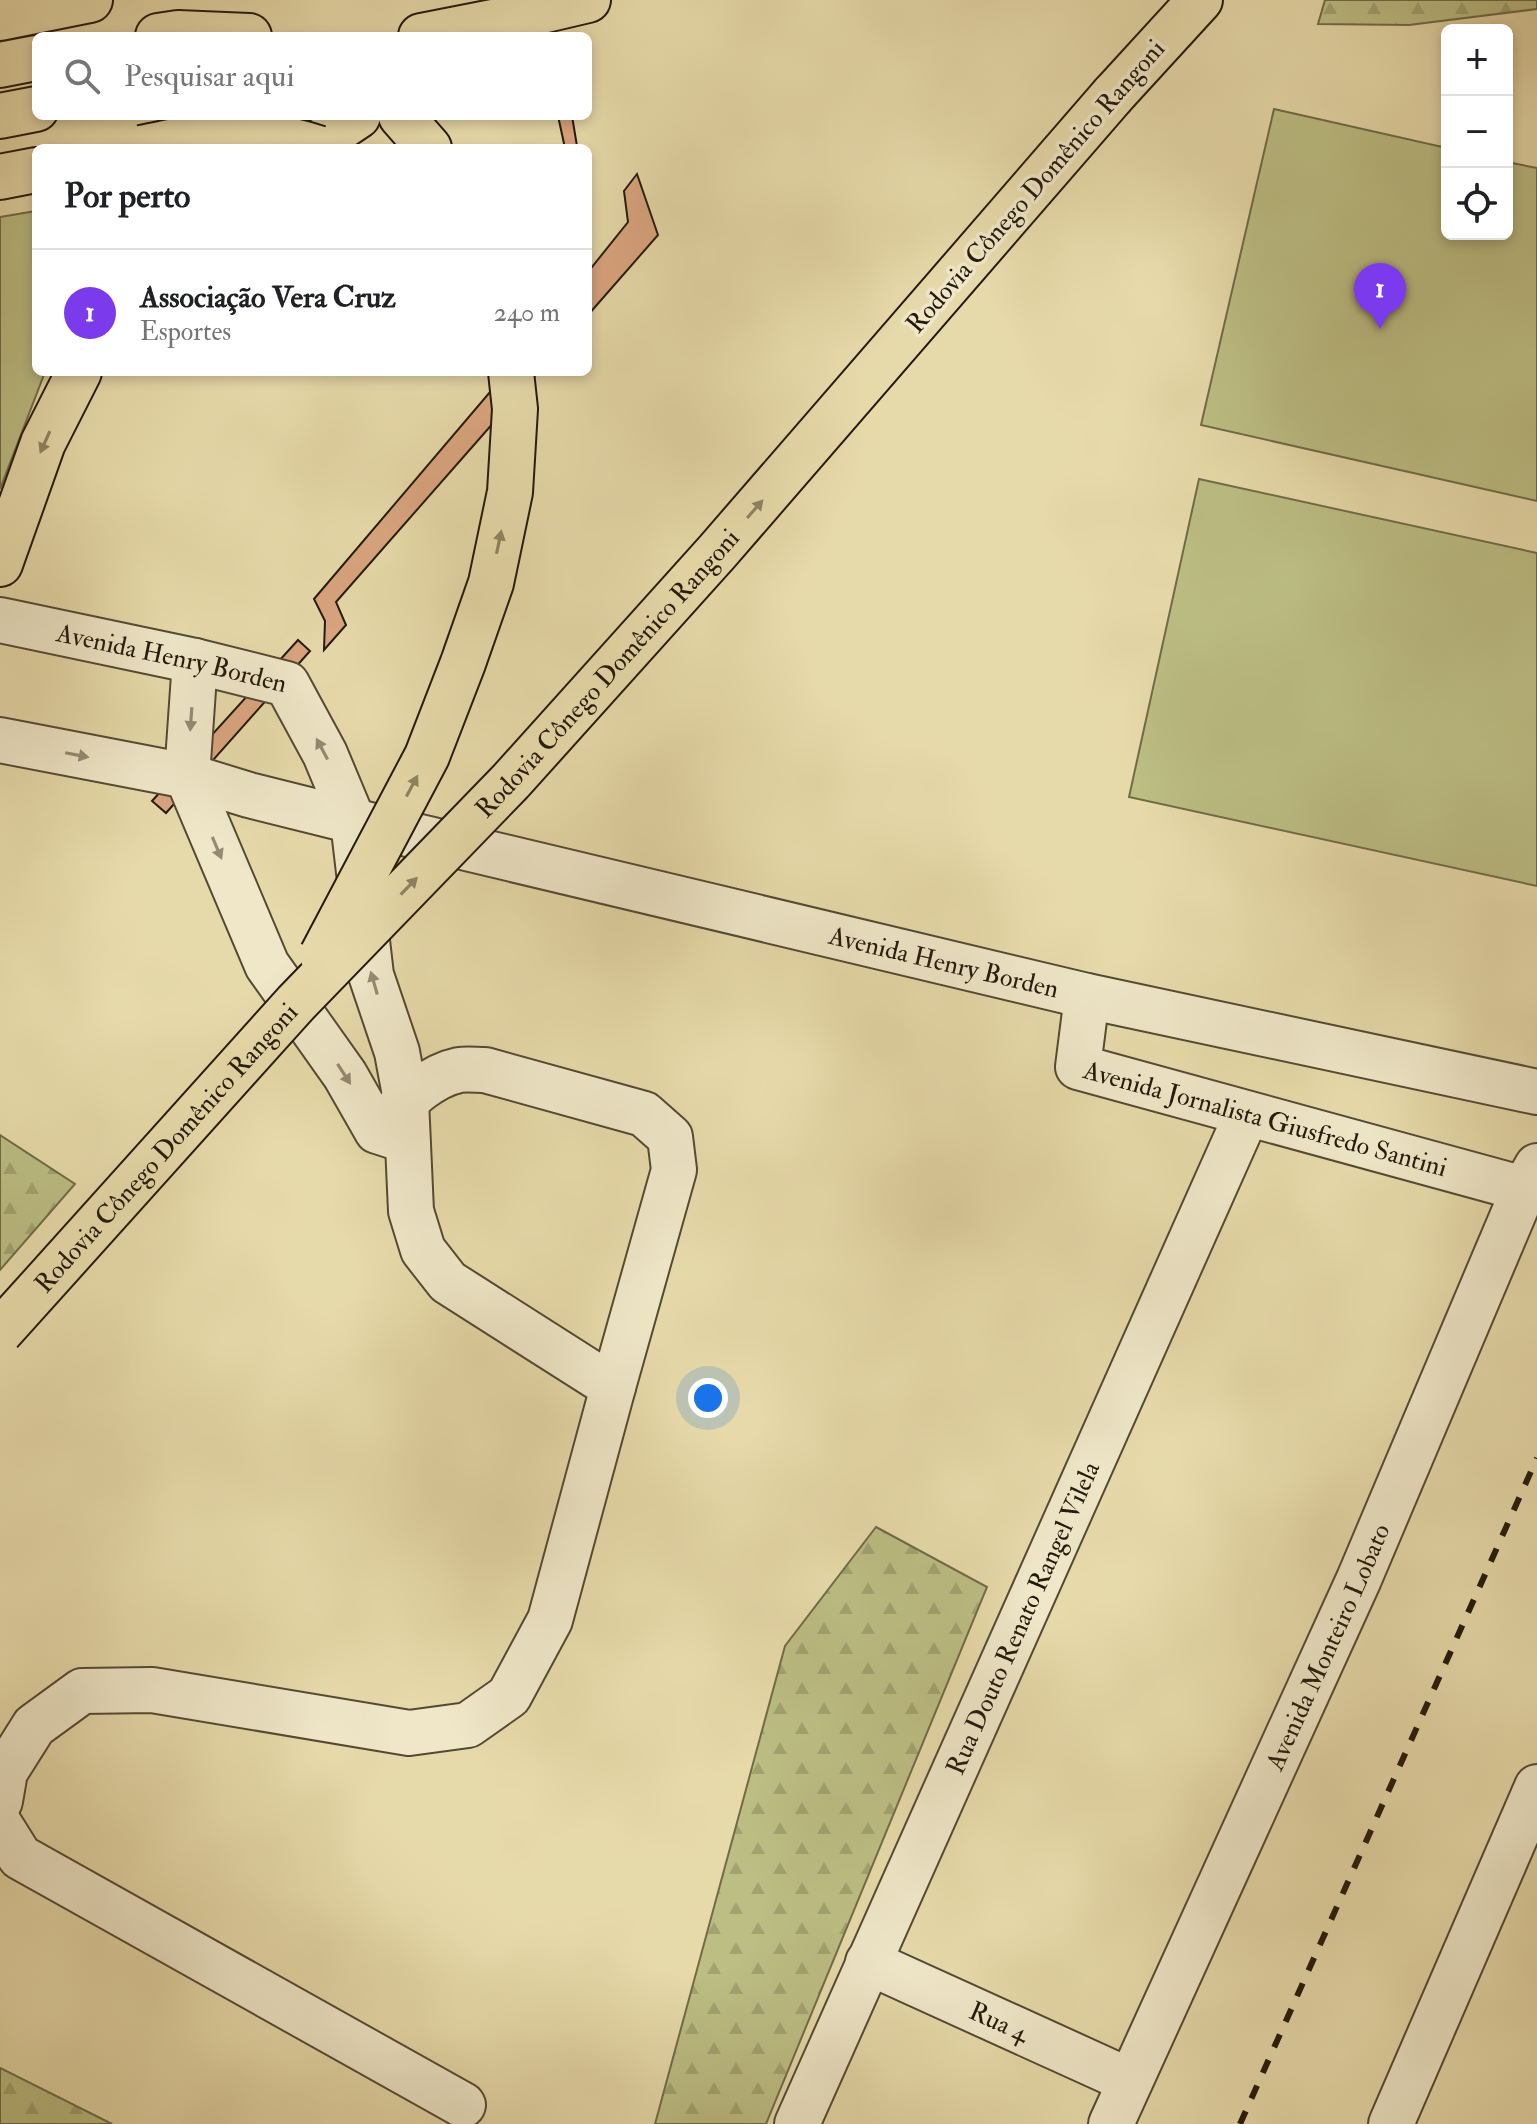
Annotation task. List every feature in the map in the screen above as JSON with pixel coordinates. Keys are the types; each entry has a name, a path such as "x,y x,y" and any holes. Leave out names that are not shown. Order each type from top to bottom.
{"highway":[{"path":"0,18 90,0"},
{"path":"456,32 491,28 588,0"},
{"name":"Rodovia Cônego Domênico Rangoni","path":"0,1332 296,1003 511,781 717,552 1113,95 1197,5"},
{"path":"0,65 32,59"},
{"path":"0,116 32,110"},
{"path":"316,144 352,120"},
{"path":"404,120 426,144"},
{"path":"162,144 209,135 257,136 307,144"},
{"path":"0,177 32,171"},
{"path":"0,564 43,443 77,376"},
{"path":"296,1003 427,756 491,583 510,492 515,409 511,376"}],"street":[{"name":"Avenida Henry Borden","path":"0,620 195,661 287,684 325,754 353,821"},
{"path":"195,661 187,776 267,965 345,1075 397,1124"},
{"name":"Avenida Henry Borden","path":"0,740 187,776 353,821 1087,996 1537,1092"},
{"path":"353,821 371,975 397,1052 397,1124 411,1211 423,1250 448,1282 613,1387"},
{"name":"Avenida Jornalista Giusfredo Santini","path":"1087,996 1078,1067 1247,1114 1531,1178"},
{"path":"0,1801 5,1772 34,1726 82,1691 152,1690 409,1733 468,1725 509,1696 550,1620 674,1170 670,1137 644,1114 485,1070 461,1070 438,1077 397,1124"},
{"name":"Rua Douto Renato Rangel Vilela","path":"797,2124 1247,1114"},
{"name":"Avenida Monteiro Lobato","path":"1111,2124 1359,1579 1531,1178"},
{"path":"1391,2124 1537,1787"},
{"path":"0,1825 20,1857 463,2105"},
{"name":"Rua 4","path":"868,1962 1130,2081"}],"green space":[{"path":"1325,0 1537,0 1537,9 1409,25 1318,24"},
{"path":"1274,109 1441,147 1441,240 1513,240 1513,163 1537,168 1537,501 1201,425"},
{"path":"32,212 32,376 43,376 0,489 0,217"},
{"path":"1199,479 1537,553 1537,886 1129,797"},
{"path":"0,1135 75,1184 0,1270"},
{"path":"876,1527 987,1587 766,2124 655,2124 785,1646"},
{"path":"0,2068 112,2124 0,2124"}],"building":[{"path":"559,120 573,120 577,144 564,144"},
{"path":"637,174 658,235 592,310 592,267 628,222 624,191"},
{"path":"504,376 534,376 336,602 346,625 324,650 325,621 314,599"},
{"path":"298,640 310,651 166,813 152,801"}],"railway":[{"path":"1240,2124 1537,1458"}],"place":[{"name":"Associação Vera Cruz","path":"1380,329"}]}
